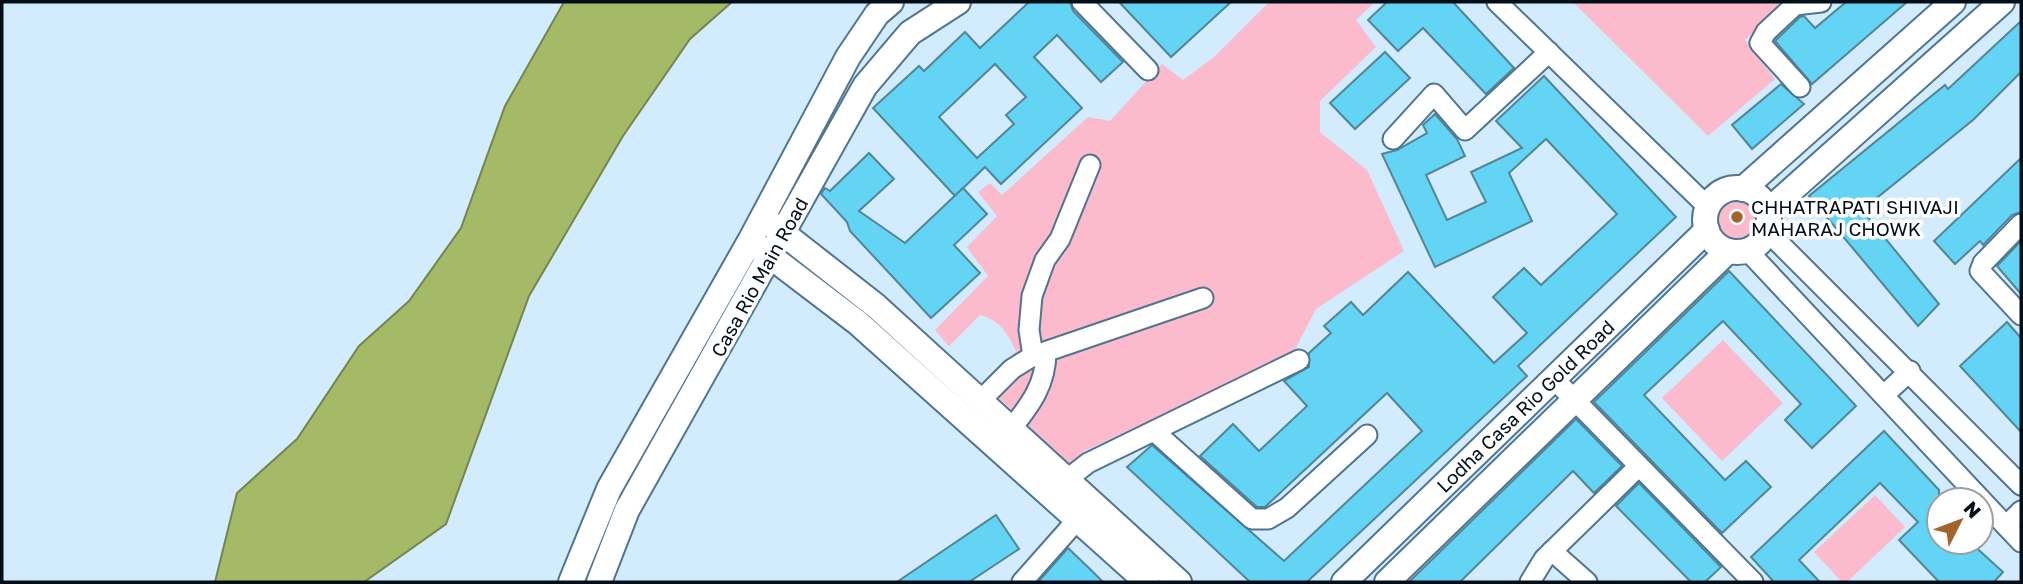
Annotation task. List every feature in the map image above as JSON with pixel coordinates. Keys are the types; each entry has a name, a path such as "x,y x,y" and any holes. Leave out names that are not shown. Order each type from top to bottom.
{"street":[{"name":"Casa Rio Main Road","path":"571,582 609,489 750,241 848,57 877,14 891,2"},
{"name":"Casa Rio Main Road","path":"599,582 627,510 865,86 910,33 958,2"},
{"path":"1082,2 1148,70"},
{"path":"1497,2 1549,52 1707,218 1715,244 1737,251 1884,394 2021,542"},
{"path":"1800,87 1760,43 1766,32 1795,5 1821,2"},
{"name":"Lodha Casa Rio Gold Road","path":"1344,582 1553,379 1707,218 1716,195 1726,190 1743,189 1953,2"},
{"name":"Lodha Casa Rio Gold Road","path":"1387,582 1575,400 1737,251 1761,241 1767,221 2002,2"},
{"path":"1393,139 1434,94 1465,130 1549,52"},
{"path":"1011,429 1041,386 1046,370 1029,330 1032,296 1045,260 1060,239 1090,165"},
{"path":"1743,189 1757,195 1767,221 2021,485"},
{"path":"762,216 1058,487 1179,582"},
{"path":"2021,224 1983,263 1980,271 2021,315"},
{"path":"750,241 888,334 980,401 1011,429 1035,466"},
{"path":"980,401 1012,369 1040,354 1203,298"},
{"path":"1058,487 1088,463 1299,360"},
{"path":"1884,394 1910,371"},
{"path":"1553,379 1753,582"},
{"path":"1154,431 1252,519 1268,519 1287,508 1367,435"},
{"path":"1530,582 1552,551 1639,466"},
{"path":"1058,487 1077,520 1147,582"},
{"path":"2006,526 2021,511"},
{"path":"1022,582 1077,520"},
{"path":"1552,551 1587,582"}],"shaded area":[{"path":"564,2 732,2 690,39 623,136 529,296 446,524 364,582 215,582 237,493 297,439 359,346 409,301 461,228 505,106"},
{"path":"1269,2 1375,2 1356,20 1376,47 1320,101 1320,132 1367,170 1404,251 1316,309 1291,357 1084,451 1071,465 985,386 1016,351 1002,328 993,320 980,315 949,346 935,330 988,276 967,247 997,216 978,192 990,183 1002,195 1088,117 1110,121 1162,64 1183,80 1213,58"},
{"path":"1573,2 1787,2 1745,40 1775,79 1708,136"},
{"path":"1737,202 1750,207 1755,220 1750,233 1737,238 1724,233 1719,220 1724,207"},
{"path":"1723,340 1783,403 1722,461 1662,398"},
{"path":"1875,495 1905,527 1847,582 1842,582 1814,552"}],"building":[{"path":"1029,2 1070,2 1073,11 1123,62 1101,82 1057,35 1034,57 1082,108 1001,184 985,167 955,196 873,108 919,66 924,71 965,32 980,48","holes":["995,64 1026,97 1006,115 1014,124 977,158 939,117"]},
{"path":"1119,2 1231,2 1171,57"},
{"path":"1387,2 1453,2 1514,68 1486,94 1423,28 1398,51 1368,20"},
{"path":"1846,2 1907,2 1812,84 1775,41 1800,17 1804,16 1815,28"},
{"path":"2021,21 2021,72 1973,120 1862,210 1939,304 1918,326 1809,196 1945,85 1948,89"},
{"path":"1385,52 1410,78 1355,129 1330,103"},
{"path":"1544,76 1676,217 1518,366 1527,376 1307,582 1250,582 1127,467 1152,445 1284,561 1422,431 1387,393 1265,507 1257,507 1200,456 1233,424 1259,451 1307,406 1284,381 1309,367 1309,353 1331,333 1324,326 1351,302 1363,315 1408,272 1494,363 1527,333 1493,297 1524,268 1541,285 1617,214 1546,139 1509,173 1532,221 1435,267 1382,154 1397,150 1427,133 1423,125 1435,114 1457,139 1465,156 1426,175 1447,220 1486,202 1471,172 1522,148 1496,121"},
{"path":"1781,84 1804,104 1752,149 1732,125"},
{"path":"869,153 894,179 859,211 905,243 963,188 987,214 954,245 980,273 931,318 850,231 847,222 821,194 825,188 830,191"},
{"path":"2021,158 2021,212 2012,215 1983,245 1980,241 1955,264 1934,241"},
{"path":"2021,241 2021,294 1997,266"},
{"path":"1729,271 1856,406 1812,448 1785,420 1801,404 1723,321 1644,395 1725,480 1746,461 1771,487 1722,533 1594,402"},
{"path":"2007,322 2021,338 2021,432 1960,366"},
{"path":"1576,419 1622,466 1594,493 1573,471 1460,582 1409,582"},
{"path":"1884,431 1935,486 1925,486 1925,556 1985,556 2003,572 1994,582 1939,582 1899,540 1918,522 1880,483 1799,560 1820,582 1774,582 1751,557"},
{"path":"1639,483 1721,567 1705,582 1691,582 1616,506"},
{"path":"996,515 1019,549 969,582 897,582"},
{"path":"1068,548 1091,570 1103,582 1038,582"}],"place":[{"name":"CHHATRAPATI SHIVAJI MAHARAJ CHOWK","path":"1737,217"}]}
